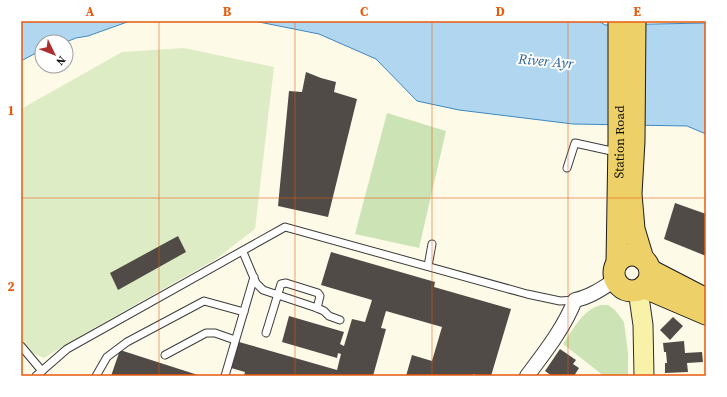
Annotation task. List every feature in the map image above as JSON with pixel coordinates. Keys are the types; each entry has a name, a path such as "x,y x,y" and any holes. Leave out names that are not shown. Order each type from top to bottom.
{"main road":[{"name":"Station Road","path":"619,21 624,145 634,229 643,276"},
{"name":"Station Road","path":"616,272 624,145 635,21"},
{"path":"643,276 633,291 623,288 616,272 621,259 632,255 643,276 644,376"},
{"path":"643,276 706,299"},
{"path":"643,276 706,314"}],"street":[{"path":"527,376 570,315 575,300 588,296 616,272"},
{"path":"683,311 706,322"}],"lane":[{"path":"567,168 575,143 624,145"},
{"path":"21,346 39,374 67,349 243,252 285,227 527,294 560,301 575,300"},
{"path":"428,266 432,244"},
{"path":"243,252 256,283 263,290 277,296 318,308 330,316 340,320"},
{"path":"225,376 254,277"},
{"path":"266,333 281,284 286,283 318,293 320,296 318,308"},
{"path":"96,376 107,357 127,342 204,301 244,312"},
{"path":"165,354 206,333 215,333 235,340"}],"green space":[{"path":"184,48 274,67 255,229 216,259 44,358 27,351 21,345 21,109 122,52"},
{"path":"387,113 446,131 419,248 355,234"},
{"path":"608,305 615,310 624,322 628,353 628,376 604,376 563,344 584,315 595,307"}],"water":[{"path":"21,21 130,21 88,36 74,39 74,34 34,34 34,54 21,61"},
{"name":"River Ayr","path":"254,21 599,21 605,25 706,23 706,134 687,126 573,124 459,110 417,101 376,59 319,34"}],"building":[{"path":"306,72 336,82 334,92 357,99 328,217 278,206 289,91 302,92"},
{"path":"675,203 706,214 706,256 664,239"},
{"path":"178,236 186,252 118,290 110,273"},
{"path":"331,252 435,282 434,287 511,309 491,376 480,376 473,374 473,376 406,376 412,355 432,361 442,327 386,311 381,328 386,329 373,376 244,376 245,372 231,368 239,342 337,370 341,354 338,353 337,358 282,342 289,316 344,332 340,344 344,346 352,319 365,322 372,300 321,285"},
{"path":"673,317 683,326 670,340 660,330"},
{"path":"684,341 685,353 702,352 703,362 687,363 688,372 665,373 665,363 667,363 663,343"},
{"path":"560,349 576,360 573,364 579,368 574,376 552,376 545,371"},
{"path":"120,350 201,376 111,376"}]}
